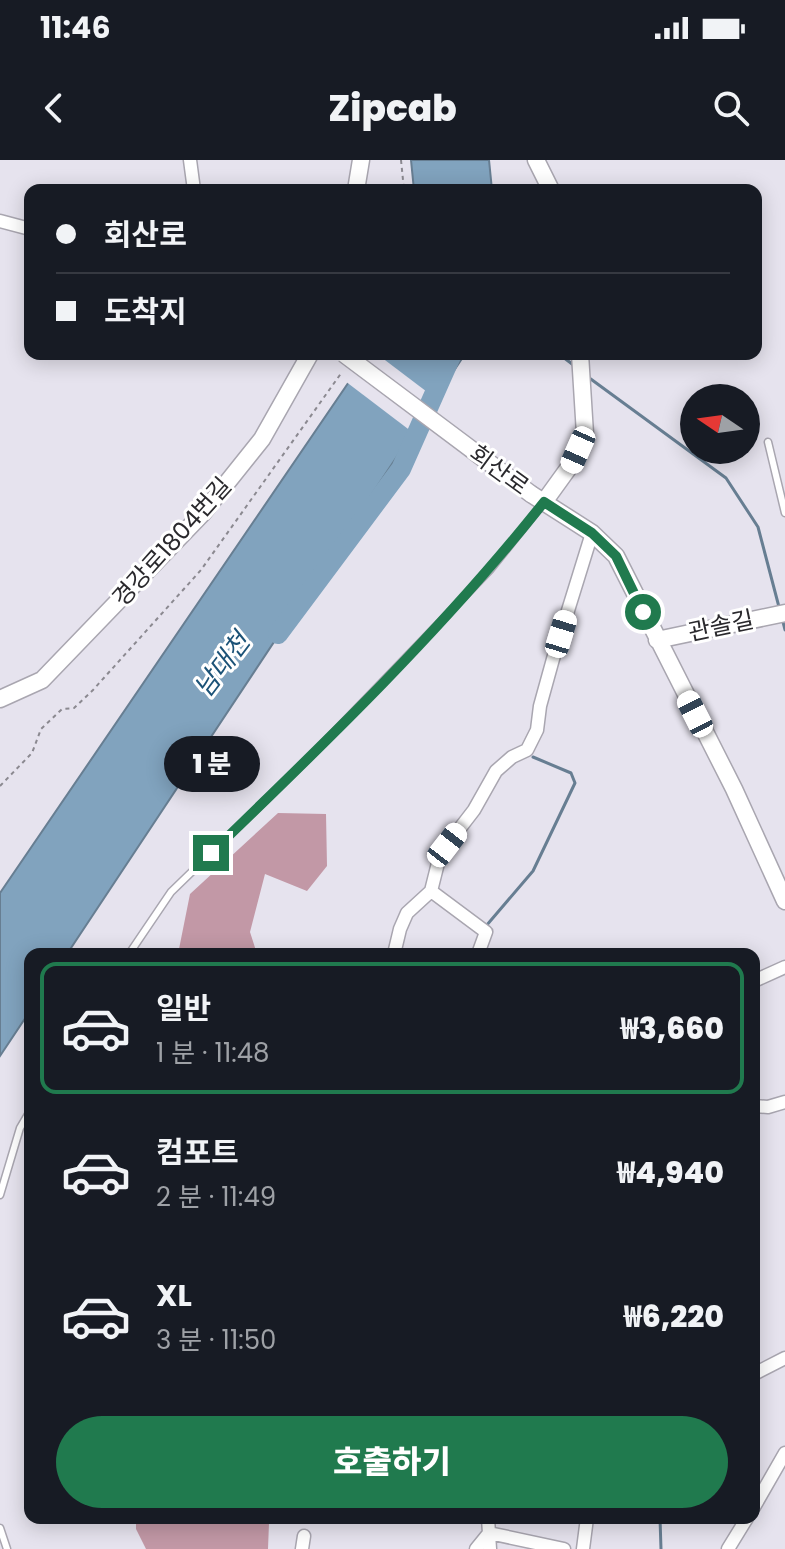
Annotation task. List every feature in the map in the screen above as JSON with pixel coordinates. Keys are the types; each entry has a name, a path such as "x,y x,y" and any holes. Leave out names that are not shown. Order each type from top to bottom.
{"street":[{"path":"190,160 193,184"},
{"path":"357,184 361,160"},
{"path":"536,160 548,184"},
{"path":"0,221 24,227"},
{"name":"경강로1804번길","path":"0,699 42,680 202,514 262,439 307,360"},
{"name":"회산로","path":"345,360 592,533 616,556 734,789 785,901"},
{"path":"538,498 570,466 585,434 580,360"},
{"path":"395,948 407,913 431,891 438,863 447,845 474,810 496,771 512,757 527,750 537,730 553,659 592,533"},
{"name":"관솔길","path":"657,640 779,614"},
{"path":"431,891 486,932 480,948"},
{"path":"760,978 785,967"},
{"path":"760,1106 785,1102"},
{"path":"760,1371 785,1358"},
{"path":"760,1497 785,1453"},
{"path":"488,1524 490,1549"},
{"path":"583,1549 586,1524"},
{"path":"728,1549 743,1524"},
{"path":"476,1549 489,1533"},
{"path":"489,1533 564,1549"}],"lane":[{"path":"768,442 785,513"},
{"path":"133,948 171,892 311,756 490,570 538,498"},
{"path":"0,1195 24,1121"},
{"path":"0,1528 7,1549"}],"path":[{"path":"401,160 403,184"},
{"path":"0,786 32,753 41,729 62,709 74,708 93,690 201,570 345,360"}],"shaded area":[{"path":"278,813 326,814 327,866 307,891 265,874 250,932 255,948 179,948 190,894"},
{"path":"136,1524 269,1524 268,1549 146,1549"}],"water":[{"path":"411,160 489,160 491,184 413,184"},
{"path":"364,360 461,360 71,948 24,948 24,1020 0,1056 0,893"}],"pier":[{"path":"359,360 385,360 439,401 416,435 345,381"}],"waterway":[{"name":"남대천","path":"278,634 401,469 449,360"},
{"path":"567,360 576,367"},
{"path":"588,377 726,478 758,527 779,607"},
{"path":"782,618 785,630"},
{"path":"486,926 533,871 575,783 571,773 533,757"},
{"path":"660,1524 661,1549"}],"route":[{"path":"211,853 311,756 490,570 544,502 592,533 616,556 643,612"}]}
